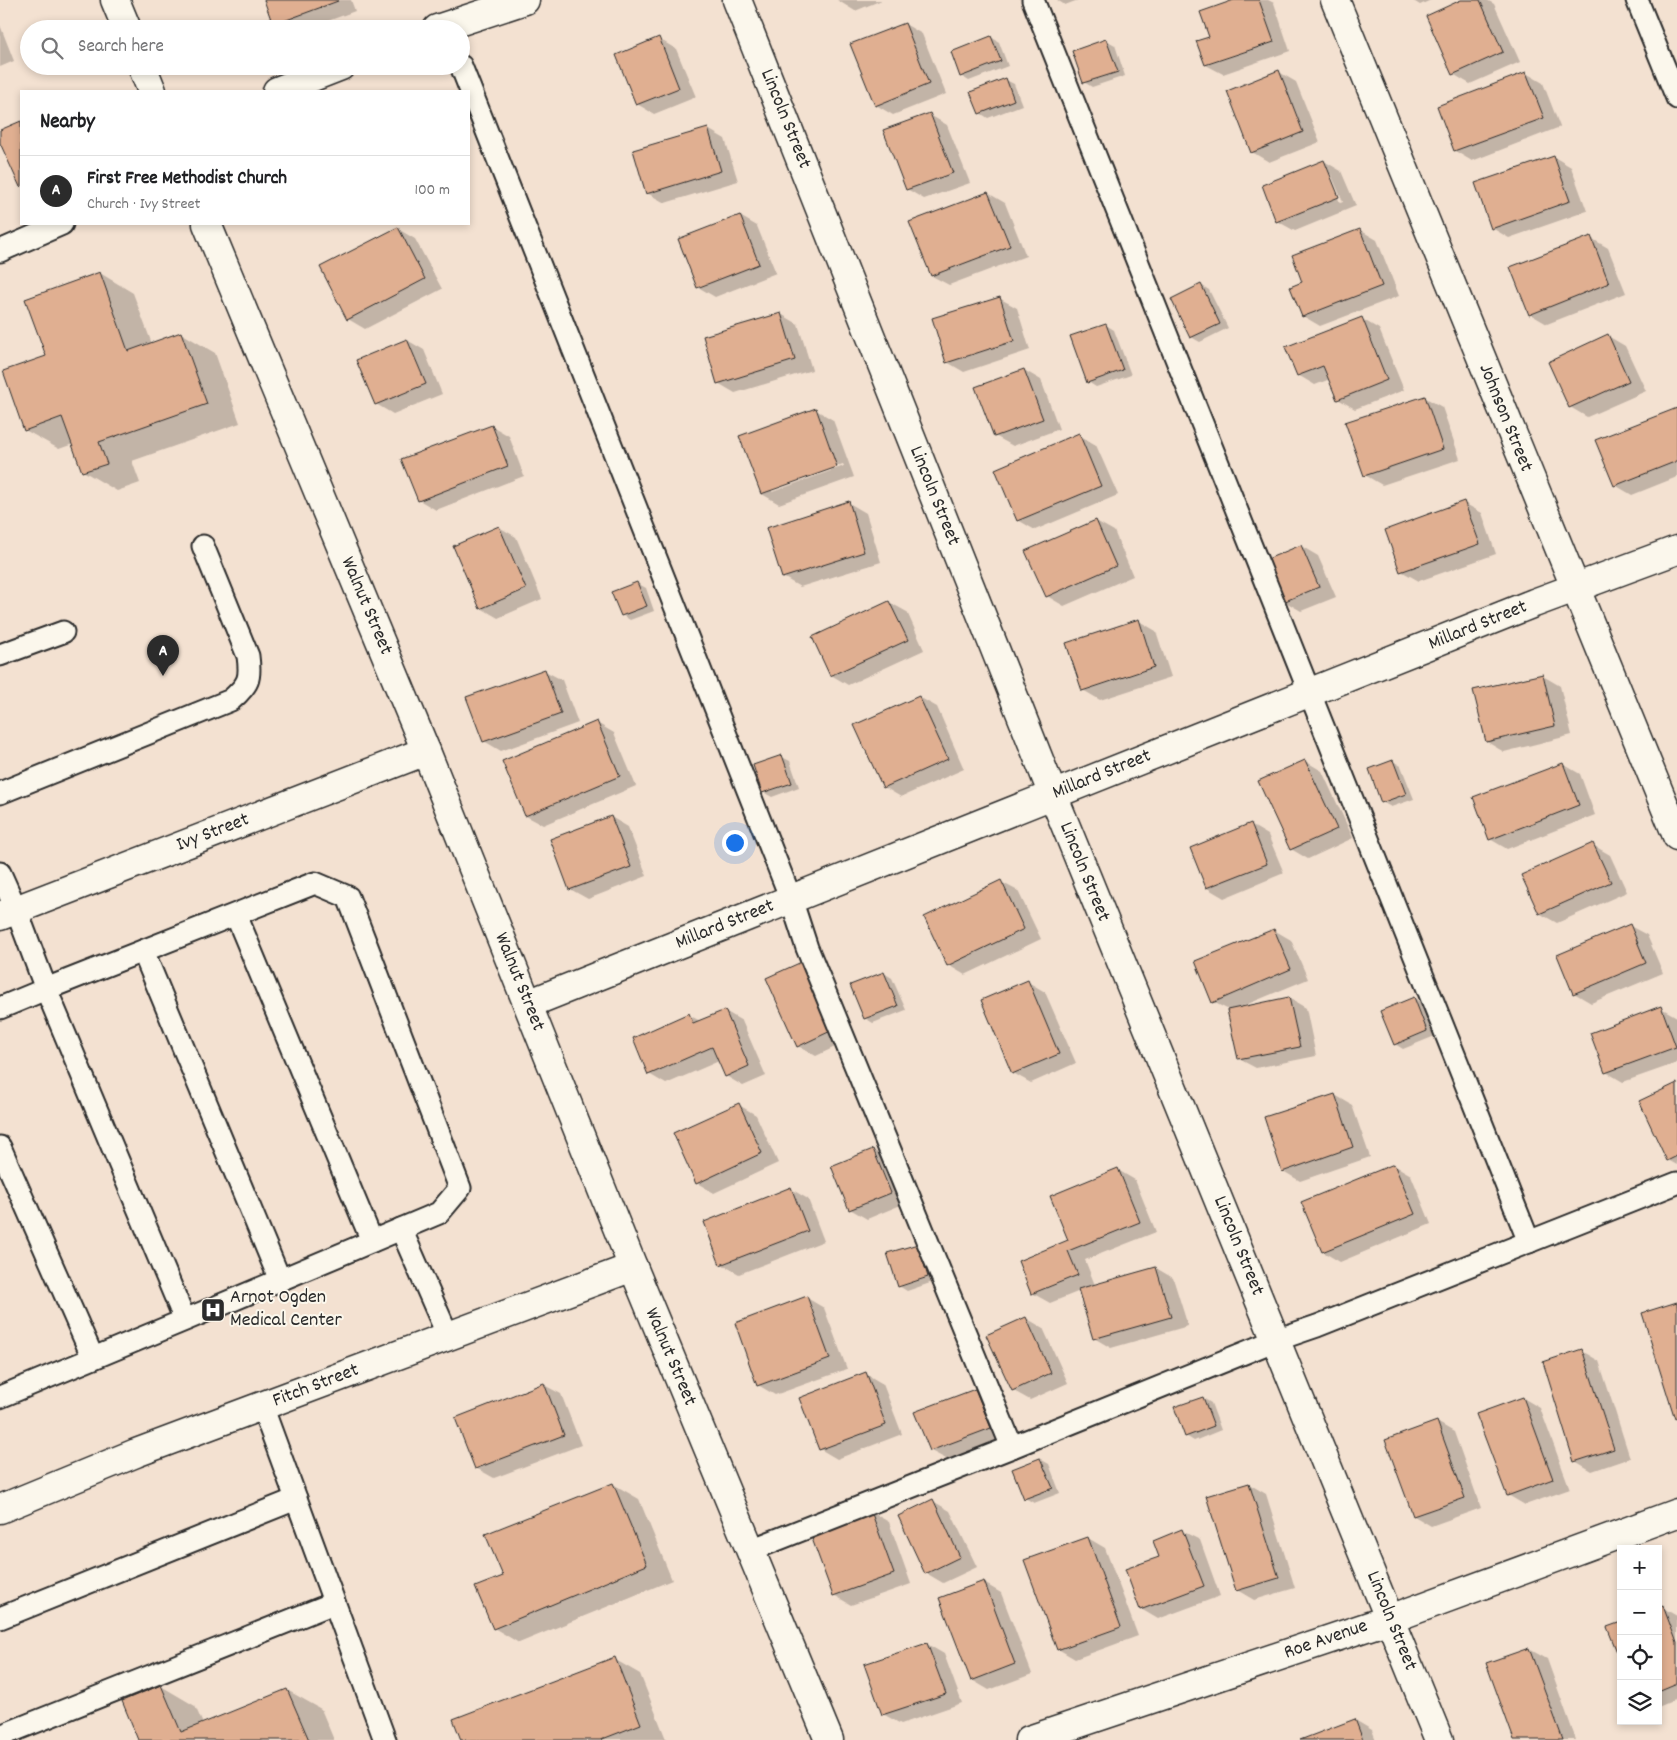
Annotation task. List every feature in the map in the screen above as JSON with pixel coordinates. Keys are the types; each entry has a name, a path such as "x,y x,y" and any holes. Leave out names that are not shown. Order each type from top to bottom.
{"street":[{"path":"115,0 123,20"},
{"path":"466,20 525,0"},
{"name":"Lincoln Street","path":"738,0 1053,795 1439,1740"},
{"name":"Johnson Street","path":"1335,0 1677,836"},
{"path":"146,75 152,90"},
{"path":"280,90 318,75"},
{"name":"Walnut Street","path":"207,225 426,751 633,1266 830,1740"},
{"name":"Millard Street","path":"528,1004 1309,693 1575,588 1677,550"},
{"name":"Ivy Street","path":"8,913 426,751"},
{"name":"Fitch Street","path":"0,1509 136,1453 633,1266"},
{"name":"Roe Avenue","path":"1029,1740 1390,1619 1677,1513"}],"lane":[{"path":"1033,0 1530,1242"},
{"path":"1637,0 1677,98"},
{"path":"465,75 791,899 807,948 1012,1447"},
{"path":"0,251 60,225"},
{"path":"0,793 232,700 244,688 250,672 248,656 203,546"},
{"path":"0,655 63,632"},
{"path":"0,873 8,913 46,988 185,1320"},
{"path":"0,1008 46,988 314,883 348,897 460,1188 439,1213 0,1397"},
{"path":"236,915 372,1241"},
{"path":"143,951 280,1280"},
{"path":"0,1148 93,1358"},
{"path":"751,1550 1276,1340 1317,1326 1677,1184"},
{"path":"401,1229 448,1336"},
{"path":"262,1406 385,1740"},
{"path":"0,1618 296,1499"},
{"path":"0,1736 334,1603"}],"building":[{"path":"264,0 338,0 287,20 271,20"},
{"path":"1234,0 1259,0 1274,42 1205,65 1196,41 1209,37 1200,12"},
{"path":"1461,0 1480,0 1503,52 1452,75 1426,16"},
{"path":"905,23 929,84 875,106 850,44"},
{"path":"991,36 1001,61 960,77 951,52"},
{"path":"659,37 679,88 636,105 616,55"},
{"path":"1106,39 1118,72 1083,83 1072,51"},
{"path":"1279,70 1303,132 1251,153 1227,91"},
{"path":"1526,72 1544,118 1454,151 1437,106"},
{"path":"1006,78 1014,100 979,114 970,92"},
{"path":"930,113 953,173 906,190 883,130"},
{"path":"20,121 20,187 0,143 0,130"},
{"path":"708,128 721,171 646,194 633,150"},
{"path":"1554,156 1570,201 1491,229 1475,183"},
{"path":"1324,160 1339,197 1276,222 1262,185"},
{"path":"988,192 1010,246 931,276 909,222"},
{"path":"740,215 759,264 697,288 678,239"},
{"path":"398,227 425,279 347,320 320,267"},
{"path":"1360,229 1382,286 1302,317 1290,287 1302,282 1292,255"},
{"path":"1591,236 1609,283 1529,315 1510,267"},
{"path":"100,272 128,351 181,332 207,404 99,442 107,464 82,472 62,417 24,431 3,371 46,356 25,299"},
{"path":"1201,284 1220,324 1190,338 1171,299"},
{"path":"1000,297 1014,341 946,363 932,318"},
{"path":"781,313 795,360 717,384 703,336"},
{"path":"1362,317 1387,380 1337,400 1323,366 1297,376 1285,347"},
{"path":"1106,324 1123,370 1087,383 1070,336"},
{"path":"1608,334 1629,381 1569,408 1548,362"},
{"path":"407,339 426,384 375,405 356,360"},
{"path":"1024,369 1043,419 994,437 975,387"},
{"path":"1425,396 1443,449 1364,476 1345,422"},
{"path":"816,408 837,467 761,494 739,436"},
{"path":"1677,408 1677,461 1614,486 1595,440"},
{"path":"492,425 508,466 418,501 401,459"},
{"path":"1079,433 1101,486 1017,521 995,469"},
{"path":"849,501 864,552 782,578 766,528"},
{"path":"1464,501 1480,544 1400,572 1385,530"},
{"path":"1096,520 1116,566 1046,597 1025,551"},
{"path":"499,526 526,589 480,609 453,546"},
{"path":"1301,545 1319,587 1283,602 1265,560"},
{"path":"637,582 647,606 621,616 611,592"},
{"path":"889,601 908,640 830,676 812,637"},
{"path":"1139,619 1154,667 1082,691 1066,643"},
{"path":"545,669 561,714 483,742 466,697"},
{"path":"1543,674 1555,726 1486,742 1473,690"},
{"path":"919,696 948,759 883,788 854,725"},
{"path":"597,721 620,776 525,816 502,761"},
{"path":"782,755 792,783 762,793 753,765"},
{"path":"1305,760 1337,829 1290,850 1258,781"},
{"path":"1393,760 1406,794 1381,803 1369,769"},
{"path":"1563,763 1579,805 1489,840 1473,797"},
{"path":"611,816 631,867 569,890 550,839"},
{"path":"1251,823 1267,864 1206,888 1190,848"},
{"path":"1593,843 1611,882 1539,914 1521,875"},
{"path":"1001,880 1024,929 947,966 924,917"},
{"path":"1630,924 1646,963 1573,994 1557,955"},
{"path":"1274,929 1291,969 1212,1003 1195,961"},
{"path":"806,960 837,1028 797,1047 766,978"},
{"path":"884,972 898,1006 864,1019 850,985"},
{"path":"1028,980 1059,1054 1012,1074 981,1000"},
{"path":"1289,997 1300,1047 1238,1059 1227,1010"},
{"path":"1414,997 1427,1031 1394,1045 1380,1011"},
{"path":"1661,1006 1676,1047 1605,1073 1590,1033"},
{"path":"725,1010 749,1066 725,1077 712,1047 648,1075 633,1038 689,1013 693,1023"},
{"path":"1677,1083 1677,1156 1667,1161 1639,1101"},
{"path":"1335,1094 1353,1147 1282,1172 1264,1117"},
{"path":"739,1103 762,1153 696,1184 673,1133"},
{"path":"873,1149 891,1193 849,1210 831,1166"},
{"path":"1394,1164 1415,1214 1322,1252 1301,1202"},
{"path":"1118,1168 1140,1222 1068,1251 1078,1275 1031,1294 1018,1261 1068,1240 1050,1196"},
{"path":"791,1187 808,1231 720,1265 704,1222"},
{"path":"918,1244 928,1277 898,1287 887,1253"},
{"path":"1156,1267 1171,1317 1093,1339 1078,1289"},
{"path":"807,1296 830,1359 757,1386 735,1323"},
{"path":"1677,1302 1677,1418 1675,1419 1642,1313"},
{"path":"1026,1317 1051,1373 1012,1391 986,1335"},
{"path":"1582,1349 1614,1449 1574,1462 1543,1362"},
{"path":"866,1372 886,1425 819,1450 799,1398"},
{"path":"544,1383 564,1435 475,1469 455,1418"},
{"path":"975,1389 991,1428 930,1451 914,1412"},
{"path":"1203,1397 1214,1426 1185,1437 1174,1407"},
{"path":"1523,1397 1553,1479 1507,1496 1476,1414"},
{"path":"1437,1421 1465,1498 1413,1516 1385,1440"},
{"path":"1040,1458 1053,1488 1024,1499 1012,1469"},
{"path":"613,1483 647,1565 493,1629 475,1587 503,1576 485,1534"},
{"path":"1249,1483 1279,1578 1236,1591 1206,1496"},
{"path":"933,1499 960,1557 925,1574 898,1516"},
{"path":"871,1511 894,1574 833,1596 810,1533"},
{"path":"1182,1529 1204,1586 1140,1610 1125,1569 1159,1557 1153,1541"},
{"path":"1088,1537 1121,1627 1057,1650 1024,1560"},
{"path":"984,1581 1015,1664 971,1681 939,1598"},
{"path":"1662,1606 1677,1643 1677,1683 1662,1689 1662,1635"},
{"path":"1617,1623 1617,1652 1607,1627"},
{"path":"927,1643 946,1694 882,1715 864,1664"},
{"path":"1529,1648 1563,1740 1514,1740 1486,1663"},
{"path":"615,1657 641,1724 600,1740 461,1740 453,1719"},
{"path":"161,1685 181,1732 287,1689 309,1740 138,1740 122,1701"},
{"path":"1355,1719 1363,1740 1300,1740"}],"place":[{"name":"First Free Methodist Church","path":"163,676"},
{"name":"Arnot Ogden Medical Center","path":"213,1310"}]}
